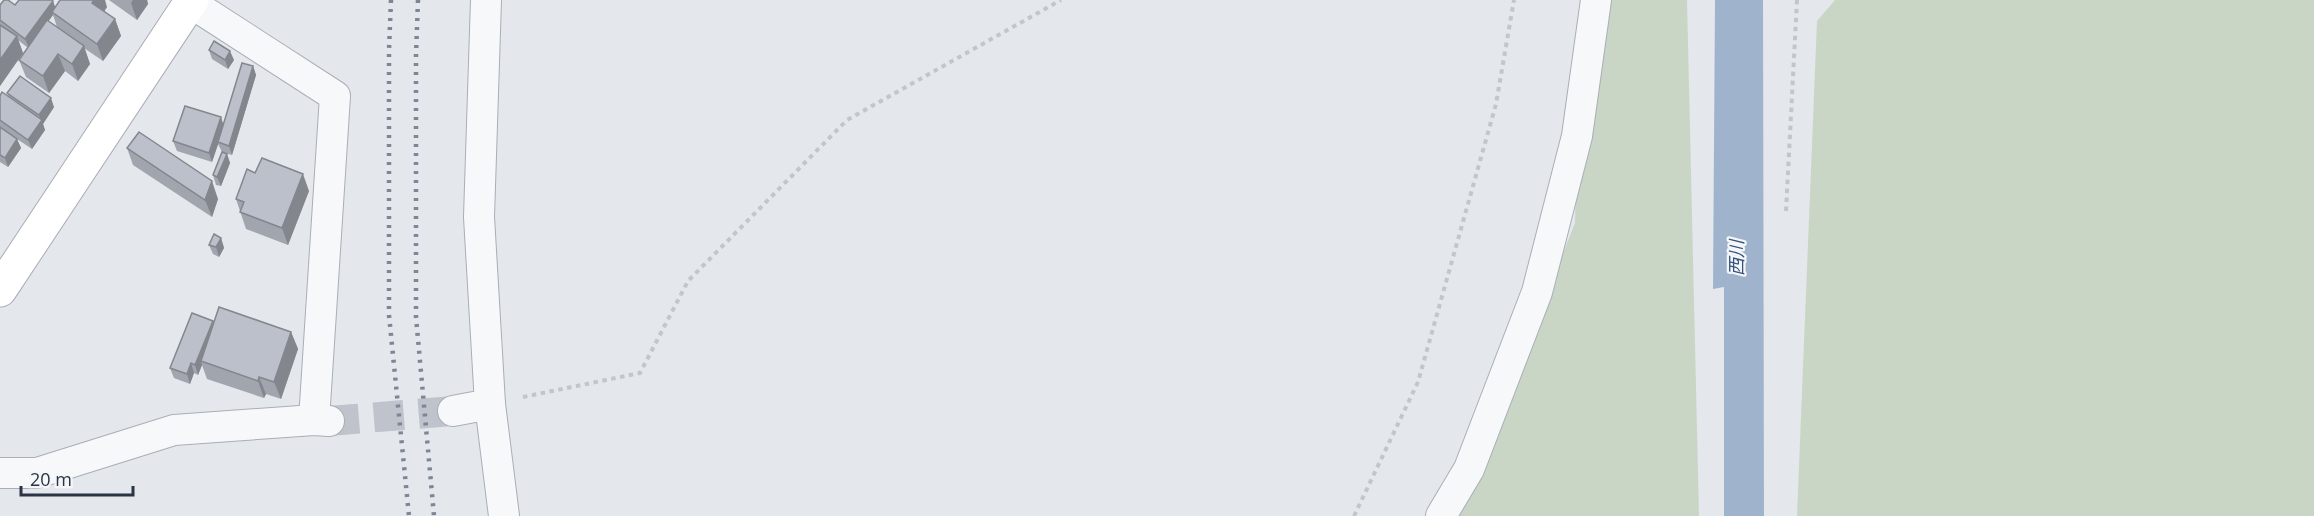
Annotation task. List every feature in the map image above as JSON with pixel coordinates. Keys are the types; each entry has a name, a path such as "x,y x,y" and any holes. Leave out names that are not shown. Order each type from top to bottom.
{"street":[{"path":"486,0 479,217 490,404 504,516"},
{"path":"1441,516 1469,469 1537,292 1577,136 1596,0"},
{"path":"0,290 191,1 335,96 321,421 174,430 37,473 0,473"},
{"path":"453,411 490,404"}],"path":[{"path":"490,404 640,373 688,281 847,120 1061,0"},
{"path":"1354,516 1418,382 1496,104 1514,0"},
{"path":"1786,211 1797,0"}],"green space":[{"path":"1580,0 1687,0 1699,516 1458,516 1575,223"},
{"path":"1835,0 2314,0 2314,516 1797,516 1817,21"}],"water":[{"name":"西川","path":"1715,0 1763,0 1764,516 1724,516 1724,287 1713,289"}],"building":[{"path":"4,0 15,5 19,0 53,1 25,39 0,20 0,5"},
{"path":"60,0 94,0 92,3 115,19 97,44 52,12"},
{"path":"47,20 84,46 72,64 58,54 43,76 19,60"},
{"path":"0,25 17,36 0,60"},
{"path":"214,41 230,51 225,60 209,50"},
{"path":"242,63 253,66 229,146 218,142"},
{"path":"20,76 51,98 39,115 7,93"},
{"path":"2,92 42,120 28,140 0,120"},
{"path":"185,106 221,117 209,153 173,141"},
{"path":"0,127 17,139 5,158 0,155"},
{"path":"139,132 212,181 205,200 127,148"},
{"path":"222,152 227,154 217,177 213,175"},
{"path":"262,158 303,174 282,228 240,212 244,202 236,199 247,169 255,173"},
{"path":"214,234 221,238 216,247 209,245"},
{"path":"219,307 291,332 274,382 259,377 258,381 201,361"},
{"path":"192,313 213,321 195,365 191,363 187,374 170,368"}],"tunnel":[{"path":"329,421 453,411"}],"railway":[{"path":"391,0 389,315 409,516"},
{"path":"418,0 416,317 434,516"}]}
